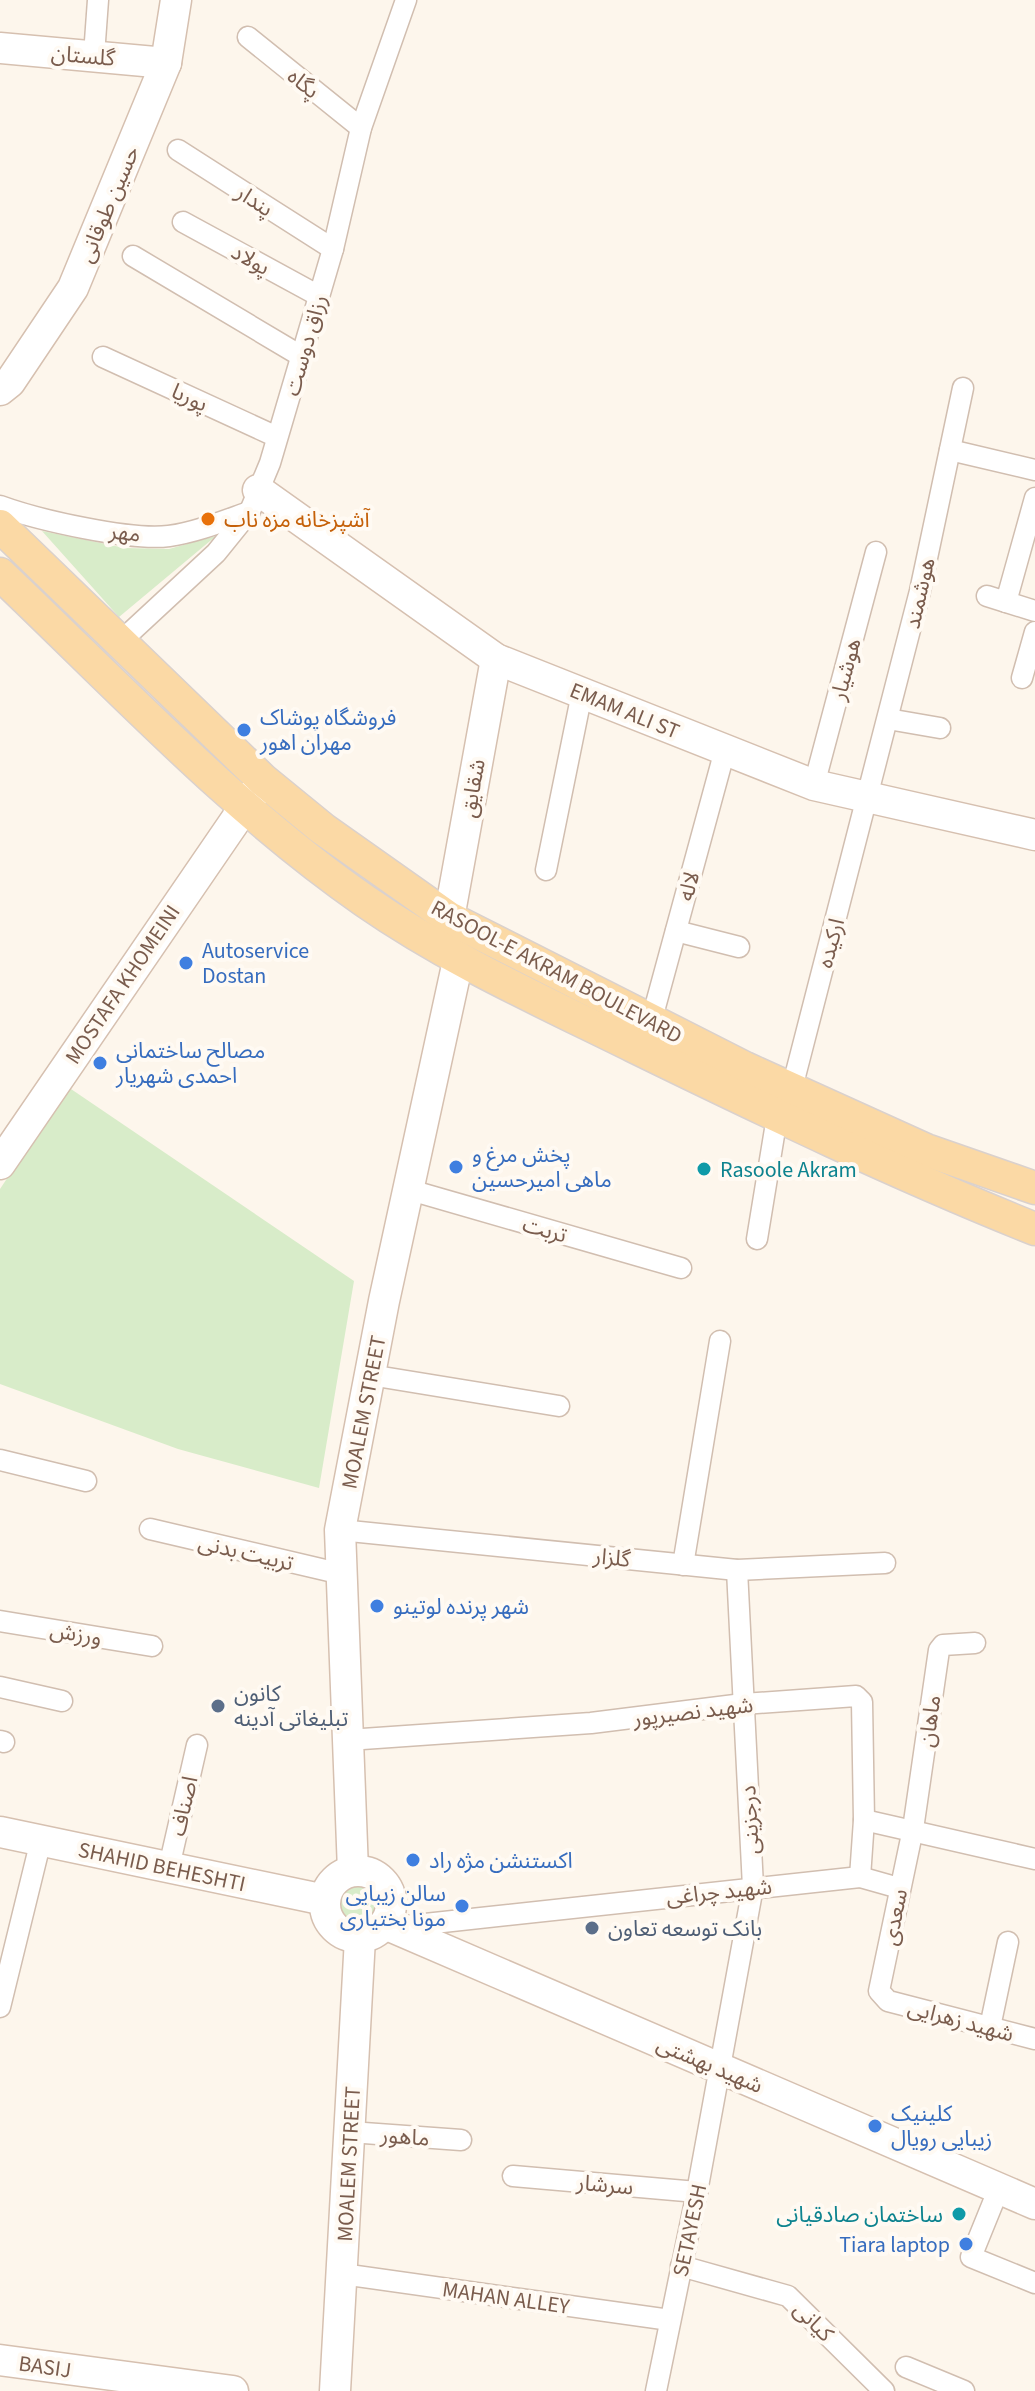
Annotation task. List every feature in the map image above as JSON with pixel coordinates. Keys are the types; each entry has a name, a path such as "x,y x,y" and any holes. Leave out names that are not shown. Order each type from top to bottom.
{"main road":[{"name":"RASOOL-E AKRAM BOULEVARD","path":"0,526 120,642 254,792 364,901 458,961 777,1117 926,1185 1035,1229"},
{"name":"RASOOL-E AKRAM BOULEVARD","path":"0,574 205,773 254,792 323,829 449,918 651,1022 926,1150 1035,1188"},
{"path":"827,1104 1035,1165"}],"street":[{"path":"94,55 98,0"},
{"name":"حسین طوقانی","path":"0,390 10,382 73,288 166,63 176,0"},
{"name":"رزاق دوست","path":"120,642 160,602 195,574 254,501 277,437 333,249 361,128 406,0"},
{"name":"پگاه","path":"248,37 361,128"},
{"name":"گلستان","path":"0,48 166,63"},
{"name":"پندار","path":"178,150 333,249"},
{"name":"پولاد","path":"183,222 319,296"},
{"path":"133,256 301,356"},
{"name":"پوریا","path":"103,357 277,437"},
{"name":"هوشمند","path":"868,797 963,388"},
{"path":"950,450 1035,470"},
{"path":"1035,498 997,599 1035,611"},
{"name":"مهر","path":"0,506 37,519 166,536 210,527 254,501"},
{"name":"EMAM ALI ST","path":"254,501 496,659 814,785 1035,835"},
{"name":"هوشیار","path":"814,785 876,552"},
{"path":"1022,678 1035,632"},
{"name":"شقایق","path":"449,918 496,659"},
{"path":"546,870 582,693"},
{"path":"888,719 940,728"},
{"name":"لاله","path":"651,1022 725,750"},
{"name":"MOSTAFA KHOMEINI","path":"0,1164 254,792"},
{"name":"ارکیده","path":"792,1088 868,797"},
{"path":"676,931 739,947"},
{"name":"MOALEM STREET","path":"353,1871 340,1530 458,961"},
{"path":"757,1239 777,1117"},
{"name":"تربت","path":"410,1190 681,1268"},
{"path":"683,1565 720,1341"},
{"path":"370,1375 559,1406"},
{"path":"0,1460 86,1481"},
{"name":"تربیت بدنی","path":"150,1529 342,1574"},
{"name":"گلزار","path":"340,1530 737,1570 885,1563"},
{"name":"درجزینی","path":"720,2068 753,1887 737,1570"},
{"name":"ورزش","path":"0,1621 152,1646"},
{"name":"ماهان","path":"913,1829 939,1650 943,1645 975,1643"},
{"path":"0,1687 62,1701"},
{"name":"شهید نصیرپور","path":"348,1740 591,1723 743,1704 856,1696 859,1699 864,1820 860,1877"},
{"name":"اصناف","path":"169,1867 197,1745"},
{"path":"864,1820 1035,1859"},
{"name":"سعدی","path":"888,2001 879,1991 913,1829"},
{"name":"SHAHID BEHESHTI","path":"0,1832 325,1900"},
{"path":"0,2007 41,1840"},
{"path":"353,1871 364,1871 384,1882 392,1903 380,1930 351,1937 334,1928 328,1919 325,1900 334,1881 353,1871"},
{"name":"شهید چراغی","path":"380,1930 860,1877 899,1888"},
{"name":"MOALEM STREET","path":"335,2391 350,2132 380,1930"},
{"name":"شهید بهشتی","path":"380,1930 720,2068 1035,2204"},
{"path":"990,2027 1008,1942"},
{"name":"شهید زهرایی","path":"888,2001 1035,2039"},
{"name":"SETAYESH","path":"656,2391 720,2068"},
{"name":"ماهور","path":"350,2132 461,2140"},
{"name":"سرشار","path":"513,2176 697,2192"},
{"path":"999,2188 971,2257 1035,2283"},
{"name":"کیانی","path":"681,2266 788,2296 884,2391"},
{"name":"MAHAN ALLEY","path":"342,2274 670,2320"},
{"name":"BASIJ","path":"0,2360 79,2381 233,2391"},
{"path":"906,2367 964,2391"}],"green space":[{"path":"42,531 125,548 169,549 216,536 119,617"},
{"path":"68,1087 354,1281 319,1488 178,1449 0,1384 0,1189"},
{"path":"357,1881 374,1888 381,1905 374,1922 357,1929 340,1922 333,1905 340,1888"}],"place":[{"name":"آشپزخانه مزه ناب","path":"208,519"},
{"name":"فروشگاه پوشاک مهران اهور","path":"244,730"},
{"name":"Autoservice Dostan","path":"186,963"},
{"name":"مصالح ساختمانی احمدی شهریار","path":"100,1063"},
{"name":"پخش مرغ و ماهی امیرحسین","path":"456,1167"},
{"name":"Rasoole Akram","path":"704,1169"},
{"name":"شهر پرنده لوتینو","path":"377,1606"},
{"name":"کانون تبلیغاتی آدینه","path":"218,1706"},
{"name":"اکستنشن مژه راد","path":"413,1860"},
{"name":"سالن زیبایی مونا بختیاری","path":"462,1906"},
{"name":"بانک توسعه تعاون","path":"592,1928"},
{"name":"کلینیک زیبایی رویال","path":"875,2126"},
{"name":"ساختمان صادقیانی","path":"959,2214"},
{"name":"Tiara laptop","path":"966,2244"}]}
